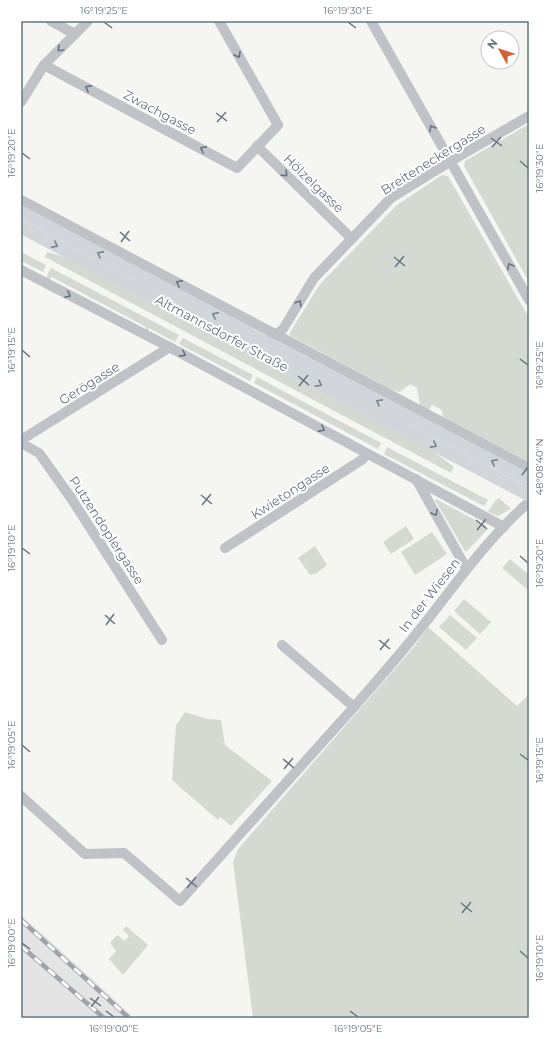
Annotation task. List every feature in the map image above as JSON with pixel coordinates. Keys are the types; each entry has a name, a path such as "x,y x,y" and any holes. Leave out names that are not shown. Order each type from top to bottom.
{"main road":[{"name":"Altmannsdorfer Straße","path":"21,212 271,339 529,480"},
{"name":"Altmannsdorfer Straße","path":"21,227 529,496"}],"street":[{"path":"51,21 75,34"},
{"path":"21,102 44,65 88,21"},
{"path":"219,21 278,125 257,146"},
{"path":"371,21 529,300"},
{"name":"Zwachgasse","path":"44,65 237,168 257,146"},
{"name":"Breiteneckergasse","path":"271,339 283,329 314,278 391,198 529,116"},
{"name":"Hölzelgasse","path":"257,146 352,239"},
{"name":"Altmannsdorfer Straße","path":"21,200 271,339 529,468"},
{"path":"21,270 170,347 504,527"},
{"name":"Gerögasse","path":"21,440 170,347"},
{"name":"Putzendoplergasse","path":"21,444 39,453 71,498 162,640"},
{"name":"Kwietongasse","path":"225,548 363,459 366,453"},
{"path":"416,479 466,568"},
{"name":"In der Wiesen","path":"21,796 85,854 124,853 180,901 354,707 408,644 466,568 529,502"},
{"path":"282,644 354,707"}],"shaded area":[{"path":"529,124 529,282 464,166 465,161"},
{"path":"442,175 448,176 529,318 529,462 443,417 442,410 432,405 429,410 420,405 417,388 410,384 400,392 392,390 289,334 320,284 397,205"},
{"path":"21,252 46,265 43,272 21,261"},
{"path":"47,252 69,258 434,452 454,467 451,473 45,257"},
{"path":"51,268 179,335 175,342 149,328 148,331 145,330 146,327 52,277 50,279 46,277"},
{"path":"183,338 253,375 250,381 179,344"},
{"path":"257,377 381,443 378,449 254,383"},
{"path":"387,447 488,500 484,506 384,454"},
{"path":"499,498 511,509 498,516 488,512 495,501"},
{"path":"436,499 486,526 487,530 467,551 465,551 435,500"},
{"path":"406,526 414,539 391,554 383,542"},
{"path":"432,532 447,554 415,575 401,552"},
{"path":"315,546 327,565 317,573 310,575 298,558"},
{"path":"510,559 529,575 529,591 502,568"},
{"path":"464,599 491,622 480,634 454,611"},
{"path":"450,615 477,638 466,650 439,627"},
{"path":"428,627 517,706 529,694 529,1018 253,1018 233,862 238,849 413,648"},
{"path":"185,712 208,719 221,720 225,745 272,781 231,826 220,817 218,820 172,780 176,725"},
{"path":"21,915 99,985 134,1018 21,1018"},
{"path":"126,926 148,945 123,975 109,959 116,951 110,943 117,935 125,941 129,936 123,930"}],"railway":[{"path":"21,920 129,1018"},
{"path":"21,946 104,1018"}]}
